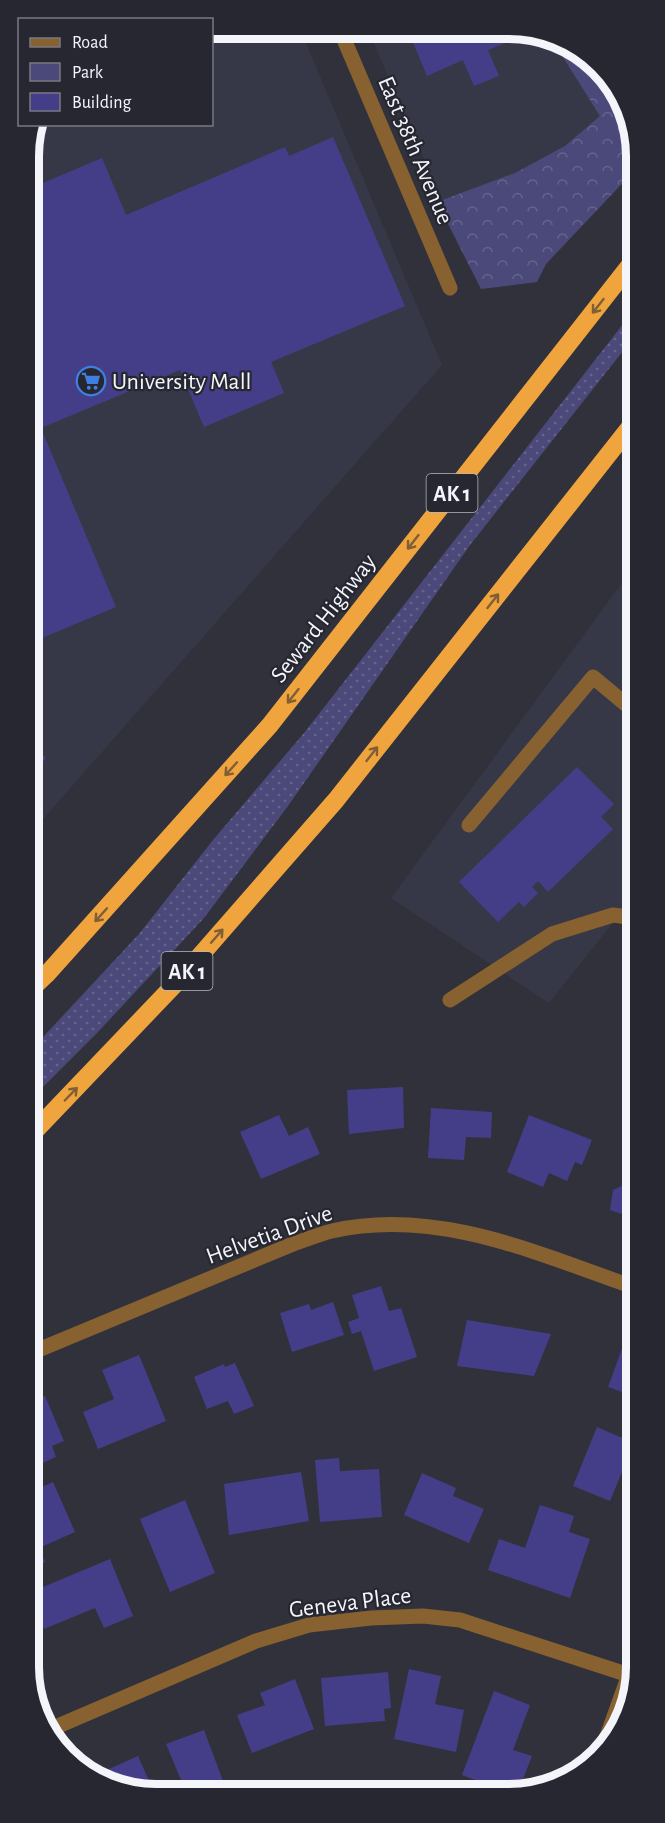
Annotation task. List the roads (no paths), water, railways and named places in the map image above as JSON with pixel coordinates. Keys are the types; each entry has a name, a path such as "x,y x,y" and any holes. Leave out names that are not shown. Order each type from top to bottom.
{"highway":[{"name":"Seward Highway","path":"39,982 270,725 626,270"},
{"name":"AK 1","path":"39,1127 178,981 336,800 626,432"}],"street":[{"name":"East 38th Avenue","path":"344,39 450,288"},
{"path":"469,825 593,677 626,704"},
{"path":"450,1000 552,934 613,915 626,917"},
{"name":"Helvetia Drive","path":"39,1350 293,1244 332,1231 375,1225 417,1225 465,1232 508,1243 626,1284"},
{"name":"Geneva Place","path":"56,1727 256,1641 309,1625 371,1618 423,1616 460,1620 626,1674"},
{"path":"613,1719 623,1691"}],"place":[{"name":"University Mall","path":"91,381"}]}
